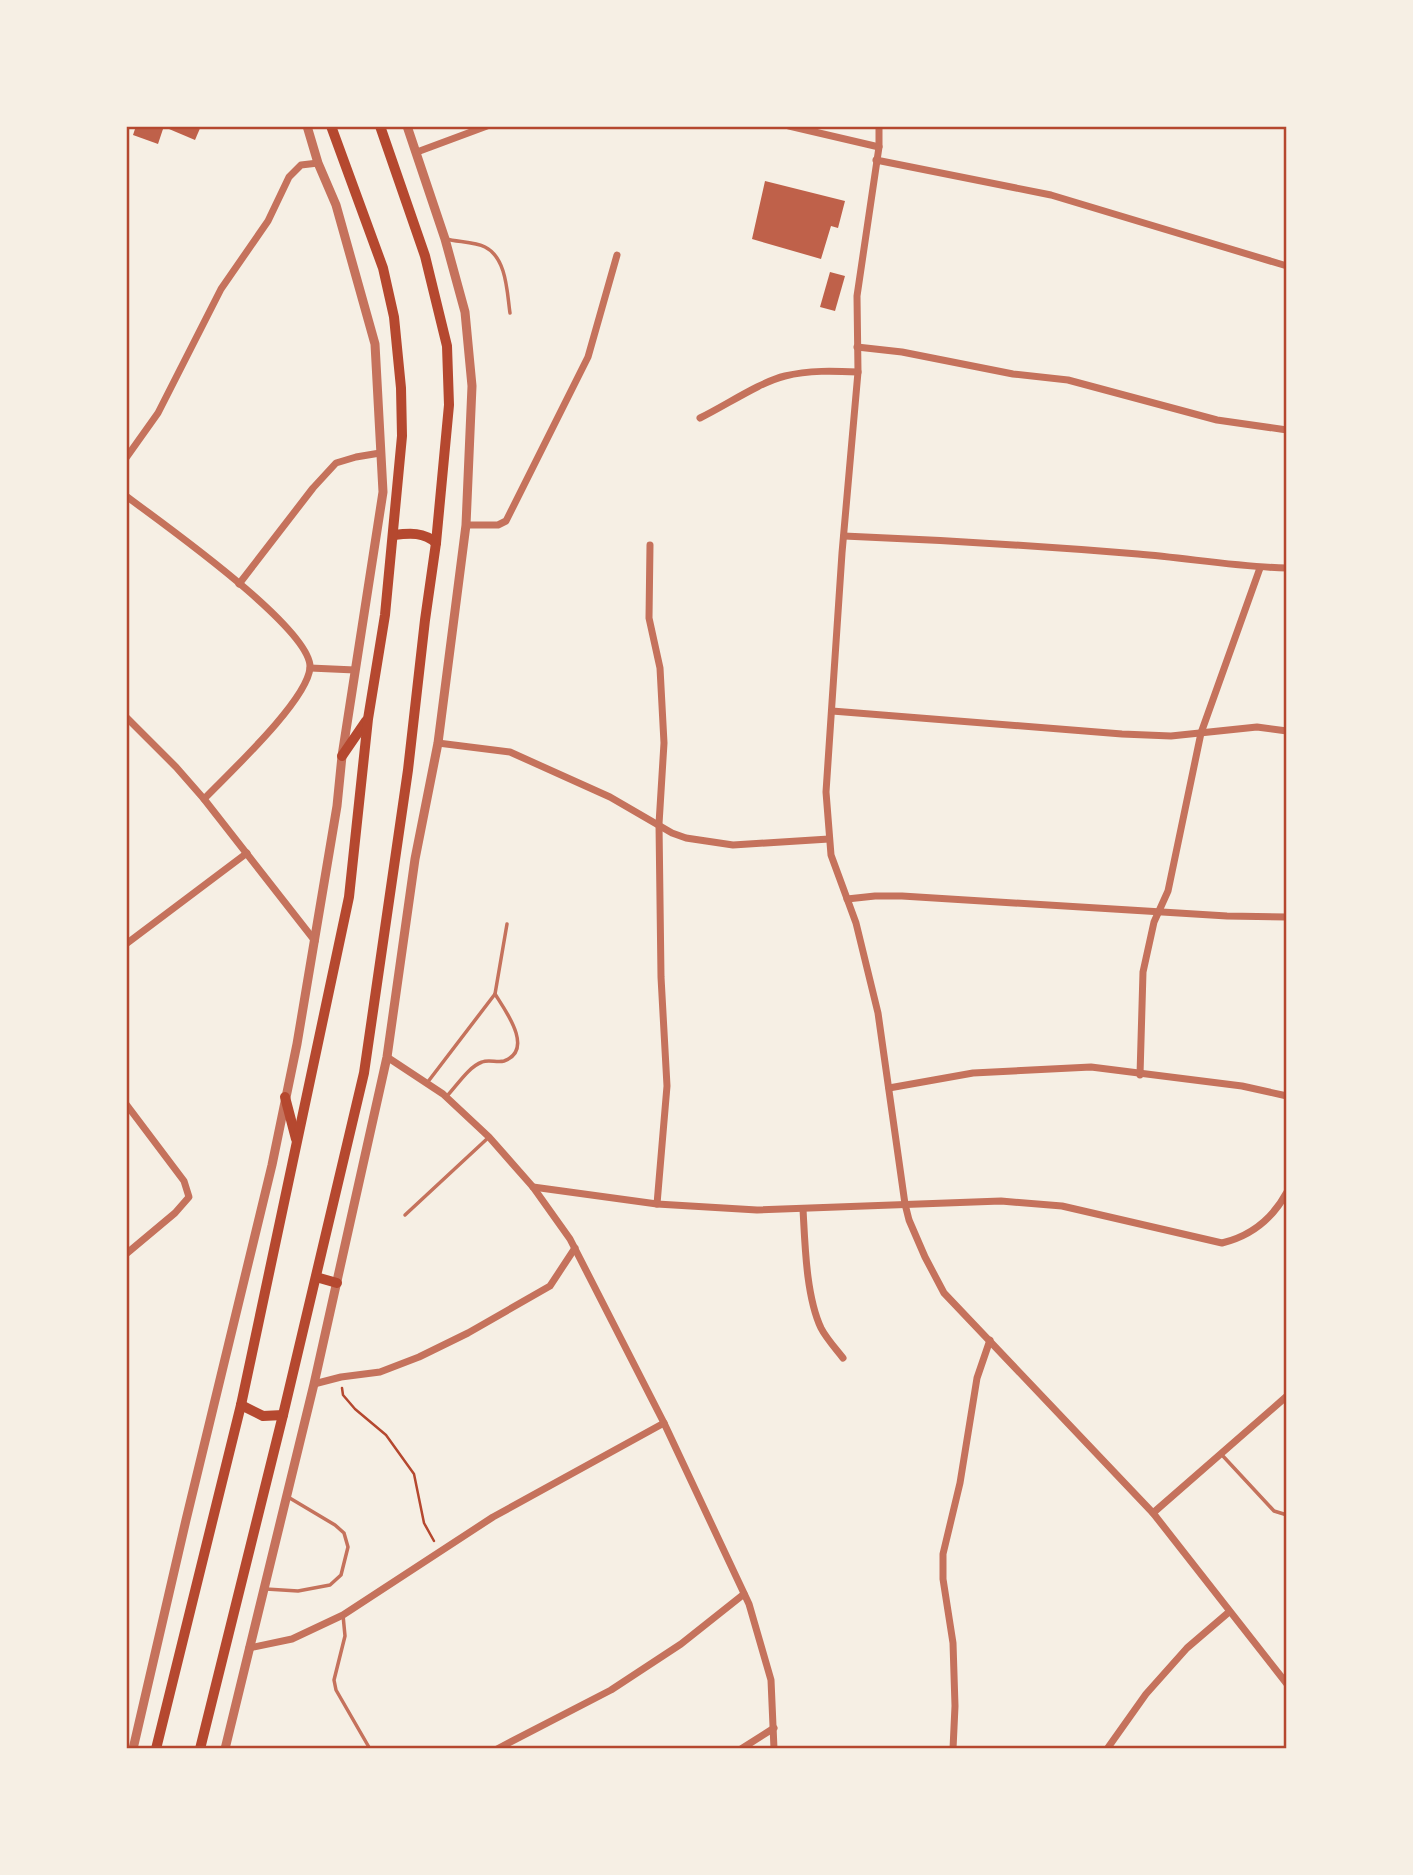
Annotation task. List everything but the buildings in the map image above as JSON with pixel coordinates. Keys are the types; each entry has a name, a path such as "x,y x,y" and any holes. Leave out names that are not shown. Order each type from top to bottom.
{"main road":[{"path":"156,1749 241,1405 349,897 368,719 385,615 394,535 402,436 401,388 394,317 383,268 331,126"},
{"path":"200,1749 316,1277 370,1037 436,543 449,405 447,346 425,256 380,126"},
{"path":"394,535 419,534 436,543"},
{"path":"342,756 368,719"},
{"path":"285,1097 297,1144"},
{"path":"316,1277 337,1283"},
{"path":"241,1405 263,1416 283,1415"}],"street":[{"path":"133,1749 272,1165 315,942 383,492 374,344 336,205 318,163 307,126"},
{"path":"225,1749 314,1384 387,1057 415,859 438,743 466,525 472,386 465,312 445,239 407,126"},
{"path":"417,152 487,126"},
{"path":"789,126 878,146"},
{"path":"879,126 857,296 858,372 826,792 831,855 856,923 878,1013 909,1220 944,1293 1153,1513 1287,1684"},
{"path":"876,160 1051,195 1287,266"},
{"path":"126,458 158,413 221,289 268,221 289,177 301,165 318,163"},
{"path":"466,525 498,525 506,521 587,357 617,255"},
{"path":"858,347 902,352 1013,374 1068,380 1217,420 1287,430"},
{"path":"700,418 757,387 785,376 820,371 858,372"},
{"path":"239,584 313,488 336,463 380,453"},
{"path":"126,496 239,584 284,624 308,657 310,668 301,689 270,732 204,799"},
{"path":"844,536 978,542 1142,555 1260,568 1287,568"},
{"path":"650,545 649,618 663,690 664,743 659,824 661,977 667,1086 657,1204"},
{"path":"1140,1075 1143,972 1154,922 1168,891 1201,733 1260,568"},
{"path":"310,668 355,670"},
{"path":"832,710 1122,734 1171,736 1257,727 1287,731"},
{"path":"126,717 204,799 315,942"},
{"path":"438,743 510,752 610,797 672,833 686,838 733,845 830,839"},
{"path":"126,944 247,853"},
{"path":"847,899 888,896 1287,917"},
{"path":"387,1057 446,1097 489,1137 533,1187 575,1248 664,1423 744,1594 771,1680 774,1749"},
{"path":"889,1088 973,1073 1091,1068 1242,1086 1287,1096"},
{"path":"126,1104 184,1181 188,1197 175,1213 126,1254"},
{"path":"533,1187 657,1204 757,1210 1001,1201 1062,1206 1222,1243 1242,1238 1264,1222 1280,1205 1287,1192"},
{"path":"803,1209 806,1257 815,1308 821,1328 843,1359"},
{"path":"314,1384 380,1372 468,1333 550,1286 575,1248"},
{"path":"953,1749 953,1643 943,1579 943,1554 960,1483 976,1378 990,1340"},
{"path":"1153,1513 1287,1396"},
{"path":"249,1648 292,1639 343,1615 438,1551 504,1511 664,1423"},
{"path":"497,1749 611,1690 681,1644 744,1594"},
{"path":"1107,1749 1146,1694 1187,1648 1229,1612"},
{"path":"741,1749 774,1728"}],"lane":[{"path":"445,239 485,247 498,259 505,278 510,313"},
{"path":"427,1083 495,994 507,924"},
{"path":"446,1097 481,1062 501,1062 511,1057 517,1047 517,1034 495,994"},
{"path":"405,1215 489,1137"},
{"path":"1221,1454 1274,1511 1287,1515"},
{"path":"264,1589 298,1591 330,1585 341,1575 348,1547 344,1533 335,1525 287,1496"},
{"path":"343,1615 345,1636 334,1680 370,1749"}],"path":[{"path":"341,1377 343,1395 386,1435 414,1474 424,1523 438,1551"}]}
